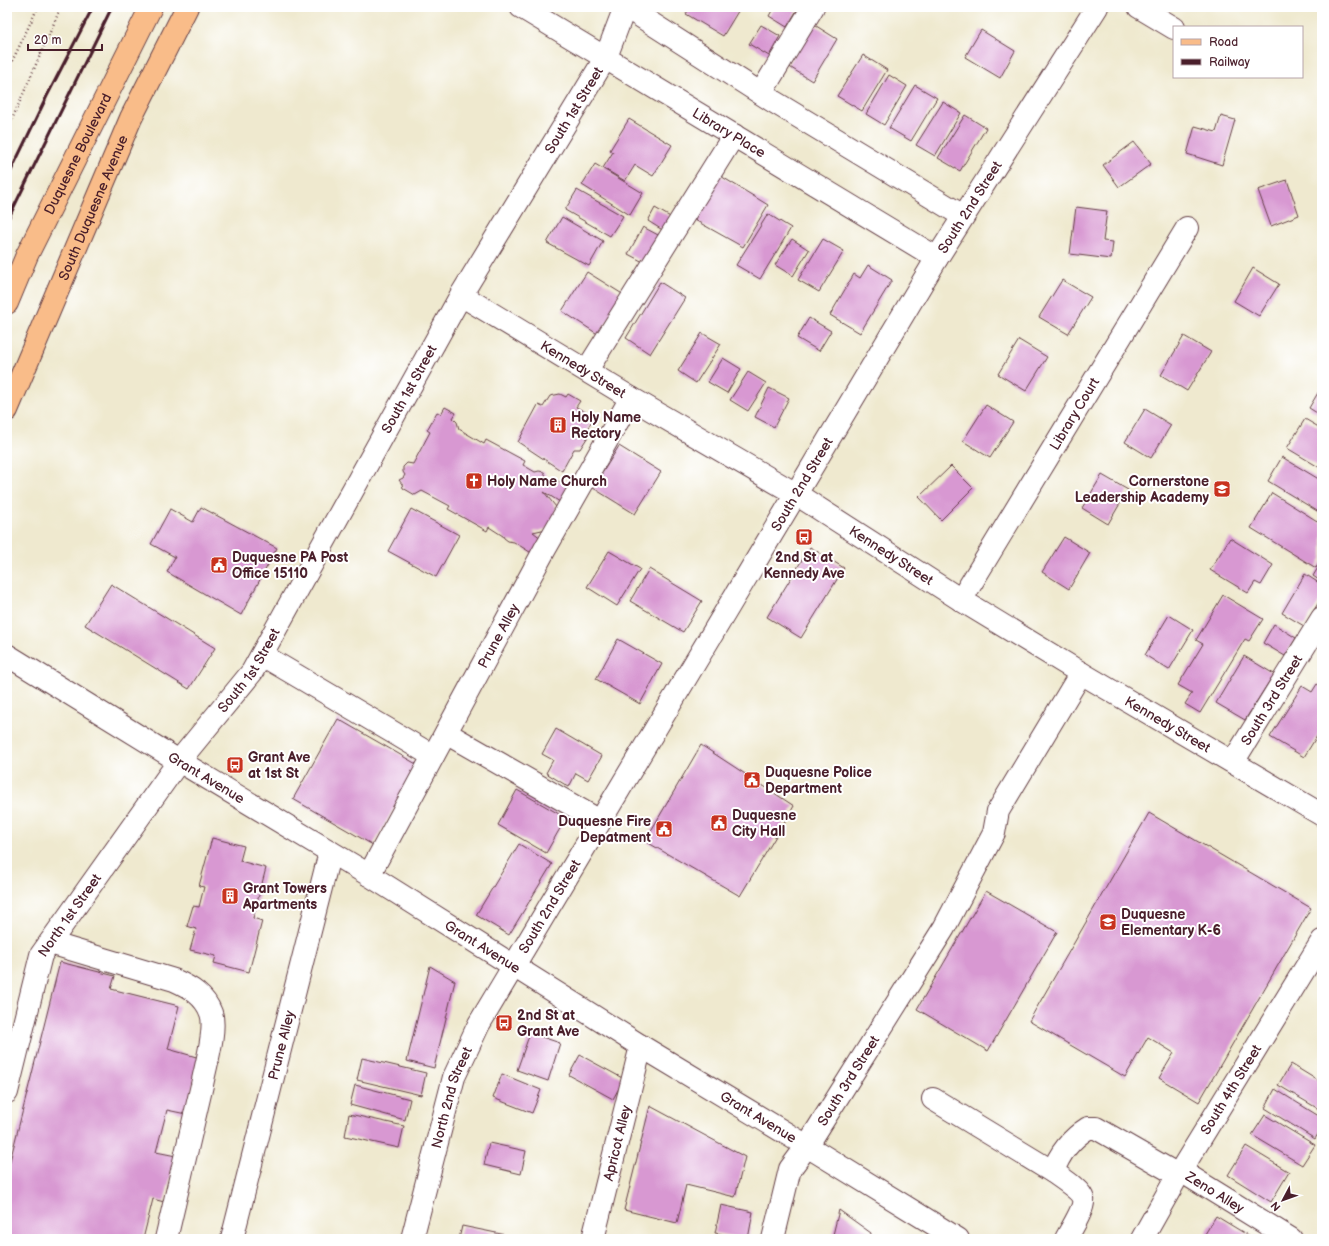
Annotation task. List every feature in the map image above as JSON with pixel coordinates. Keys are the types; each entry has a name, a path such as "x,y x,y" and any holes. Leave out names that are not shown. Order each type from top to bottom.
{"main road":[{"name":"Duquesne Boulevard","path":"7,303 27,255 151,7"},
{"name":"South Duquesne Avenue","path":"7,410 131,118 186,7"}],"street":[{"name":"Library Place","path":"521,7 937,258"},
{"name":"South 1st Street","path":"179,761 252,672 460,295 606,57 626,7"},
{"path":"626,7 761,93 963,216"},
{"path":"761,93 813,7"},
{"name":"South 2nd Street","path":"512,966 937,258 1097,7"},
{"path":"1139,7 1173,27"},
{"path":"587,370 734,135"},
{"name":"Library Court","path":"961,600 1187,228"},
{"name":"Kennedy Street","path":"460,295 587,370 631,398 796,494 961,600 1081,673 1322,814"},
{"name":"Prune Alley","path":"369,875 545,548 631,398"},
{"name":"South 3rd Street","path":"1233,762 1322,618"},
{"name":"Grant Avenue","path":"7,655 179,761 369,875 641,1046 957,1239"},
{"path":"262,655 434,756"},
{"name":"South 3rd Street","path":"773,1239 790,1169 807,1146 944,928 994,833 998,811 1081,673"},
{"path":"446,733 600,821"},
{"name":"North 1st Street","path":"7,1092 41,955 179,761"},
{"name":"Prune Alley","path":"232,1239 330,852"},
{"name":"South 4th Street","path":"1142,1239 1179,1173 1322,941"},
{"path":"50,943 174,980 185,985 201,997 212,1014 213,1024 208,1058 166,1239"},
{"name":"North 2nd Street","path":"412,1239 454,1077 478,1024 512,966"},
{"name":"Apricot Alley","path":"593,1239 641,1046"},
{"path":"933,1099 1053,1172 1080,1193 1084,1200 1082,1208 1066,1239"},
{"name":"Zeno Alley","path":"1053,1172 1072,1140 1088,1128 1096,1128 1179,1173 1291,1239"}],"path":[{"path":"7,72 38,7"},
{"path":"7,130 61,7"}],"building":[{"path":"690,7 746,7 743,11 740,8 723,36 686,14"},
{"path":"774,7 792,7 797,10 787,27 769,16"},
{"path":"813,24 837,39 812,81 788,66"},
{"path":"761,25 780,36 769,56 749,44"},
{"path":"981,30 1015,51 1000,78 965,57"},
{"path":"863,55 887,70 862,111 837,96"},
{"path":"889,75 907,86 884,125 866,114"},
{"path":"915,85 937,98 911,141 889,128"},
{"path":"943,102 961,113 935,156 916,145"},
{"path":"965,115 986,128 960,171 938,158"},
{"path":"1221,116 1235,120 1222,165 1187,154 1195,126 1216,132"},
{"path":"629,119 672,145 653,176 635,165 625,181 603,168 613,152 610,150"},
{"path":"1134,142 1151,164 1119,187 1103,165"},
{"path":"595,164 643,193 630,215 582,185"},
{"path":"719,175 768,205 743,247 693,219"},
{"path":"1287,180 1299,215 1271,226 1258,190"},
{"path":"577,190 623,216 610,236 565,210"},
{"path":"1076,207 1107,211 1103,241 1113,242 1111,259 1070,254"},
{"path":"655,208 672,218 664,231 648,221"},
{"path":"768,214 791,228 760,279 736,265"},
{"path":"562,217 603,241 589,266 547,243"},
{"path":"643,227 660,236 645,263 628,254"},
{"path":"792,239 809,250 793,276 775,265"},
{"path":"823,239 844,251 819,292 798,280"},
{"path":"868,265 892,280 860,333 830,315 854,274 860,278"},
{"path":"1253,268 1279,284 1259,316 1234,301"},
{"path":"587,272 624,295 599,335 562,311"},
{"path":"1062,280 1091,297 1068,334 1039,317"},
{"path":"660,282 685,298 650,354 626,338"},
{"path":"809,318 831,331 819,351 797,338"},
{"path":"702,333 721,344 696,383 678,371"},
{"path":"1184,336 1211,352 1187,391 1161,375"},
{"path":"1019,340 1047,357 1026,391 998,374"},
{"path":"723,358 741,369 727,393 708,382"},
{"path":"748,372 766,383 748,411 730,400"},
{"path":"1322,386 1322,416 1309,408"},
{"path":"769,388 789,398 774,427 755,417"},
{"name":"Holy Name Rectory","path":"560,394 566,397 568,394 580,401 576,407 594,417 585,433 589,435 580,449 574,449 562,471 518,442 538,405 543,407 550,396"},
{"path":"986,405 1013,422 990,458 963,441"},
{"name":"Holy Name Church","path":"445,407 456,413 453,418 457,422 459,429 484,444 486,440 525,461 523,465 535,472 544,472 548,480 554,483 559,481 566,486 567,491 560,502 544,492 556,507 554,522 546,529 533,532 542,539 533,554 514,542 508,541 489,527 487,531 448,509 450,506 422,491 415,495 403,488 399,480 405,475 403,472 403,467 407,463 413,464 430,432 427,430 437,412 441,414"},
{"path":"1145,409 1171,425 1151,458 1125,442"},
{"path":"1305,419 1322,429 1322,469 1287,448"},
{"path":"619,446 661,472 635,514 593,488"},
{"path":"1282,457 1322,481 1322,514 1268,481"},
{"path":"951,466 973,488 941,520 919,497"},
{"path":"1102,475 1128,490 1108,524 1082,508"},
{"path":"1272,493 1322,524 1322,557 1316,568 1251,528"},
{"name":"Duquesne PA Post Office 15110","path":"201,507 277,548 241,615 167,572 175,557 151,544 170,509 193,522"},
{"path":"411,509 459,535 436,577 388,551"},
{"path":"1064,537 1090,553 1069,589 1042,572"},
{"path":"1230,538 1273,565 1261,585 1255,582 1248,593 1210,570"},
{"path":"810,547 844,568 801,638 767,617"},
{"path":"609,551 640,569 617,606 587,587"},
{"path":"1322,561 1322,582 1313,576"},
{"path":"649,569 702,601 683,632 630,601"},
{"path":"1305,574 1322,585 1322,597 1304,626 1282,613"},
{"path":"111,584 215,648 189,689 85,625"},
{"path":"1223,595 1263,619 1249,641 1245,639 1200,713 1185,704 1192,693 1178,685 1203,644 1196,640"},
{"path":"1169,615 1193,630 1169,670 1145,655"},
{"path":"1274,624 1296,638 1285,656 1263,643"},
{"path":"618,639 662,664 640,704 596,679"},
{"path":"1244,656 1274,674 1245,720 1216,703"},
{"path":"1317,684 1322,687 1322,728 1304,757 1270,737 1302,686 1312,692"},
{"path":"338,719 418,765 373,845 293,799"},
{"path":"556,729 602,756 588,780 576,773 569,787 546,773 553,760 542,754"},
{"name":"Duquesne City Hall","path":"701,745 794,806 740,896 645,841"},
{"path":"517,790 566,818 546,853 498,825"},
{"path":"1149,813 1311,908 1199,1102 1159,1078 1174,1053 1148,1037 1125,1077 1029,1021"},
{"name":"Grant Towers Apartments","path":"212,838 244,846 240,861 266,868 253,918 262,921 249,972 214,963 216,956 190,950 196,929 187,926 193,906 199,907 204,887 199,886"},
{"path":"519,844 552,864 509,935 476,915"},
{"path":"986,891 1057,932 988,1051 917,1009"},
{"path":"60,962 115,976 111,989 179,1006 168,1049 200,1058 186,1114 167,1110 156,1152 176,1156 164,1202 153,1199 143,1239 7,1239 7,1173"},
{"path":"430,966 455,981 434,1068 407,1061"},
{"path":"530,1033 560,1043 548,1081 517,1070"},
{"path":"580,1055 624,1079 613,1099 569,1075"},
{"path":"362,1058 426,1073 421,1095 357,1080"},
{"path":"1291,1064 1322,1083 1322,1111 1278,1085"},
{"path":"502,1074 541,1090 532,1113 493,1098"},
{"path":"355,1085 410,1099 405,1120 350,1105"},
{"path":"1275,1089 1322,1118 1322,1127 1315,1139 1265,1108"},
{"path":"650,1106 745,1157 735,1197 686,1185 677,1223 624,1210"},
{"path":"349,1114 404,1126 399,1148 345,1136"},
{"path":"1265,1115 1315,1145 1302,1165 1252,1135"},
{"path":"489,1143 526,1151 521,1174 484,1165"},
{"path":"1246,1146 1289,1172 1271,1202 1228,1175"},
{"path":"721,1205 753,1212 748,1239 715,1233"},
{"path":"839,1210 871,1233 870,1239 832,1239"},
{"path":"1216,1216 1254,1239 1202,1239"},
{"path":"462,1226 511,1236 510,1239 459,1239"}],"railway":[{"path":"7,179 47,96 93,7"},
{"path":"7,221 112,7"}],"place":[{"name":"Holy Name Rectory","path":"558,425"},
{"name":"Holy Name Church","path":"474,481"},
{"name":"Cornerstone Leadership Academy","path":"1222,489"},
{"name":"2nd St at Kennedy Ave","path":"804,537"},
{"name":"Duquesne PA Post Office 15110","path":"219,565"},
{"name":"Grant Ave at 1st St","path":"235,765"},
{"name":"Duquesne Police Department","path":"752,780"},
{"name":"Duquesne City Hall","path":"719,823"},
{"name":"Duquesne Fire Depatment","path":"664,829"},
{"name":"Grant Towers Apartments","path":"230,896"},
{"name":"Duquesne Elementary K-6","path":"1108,922"},
{"name":"2nd St at Grant Ave","path":"504,1023"}]}
